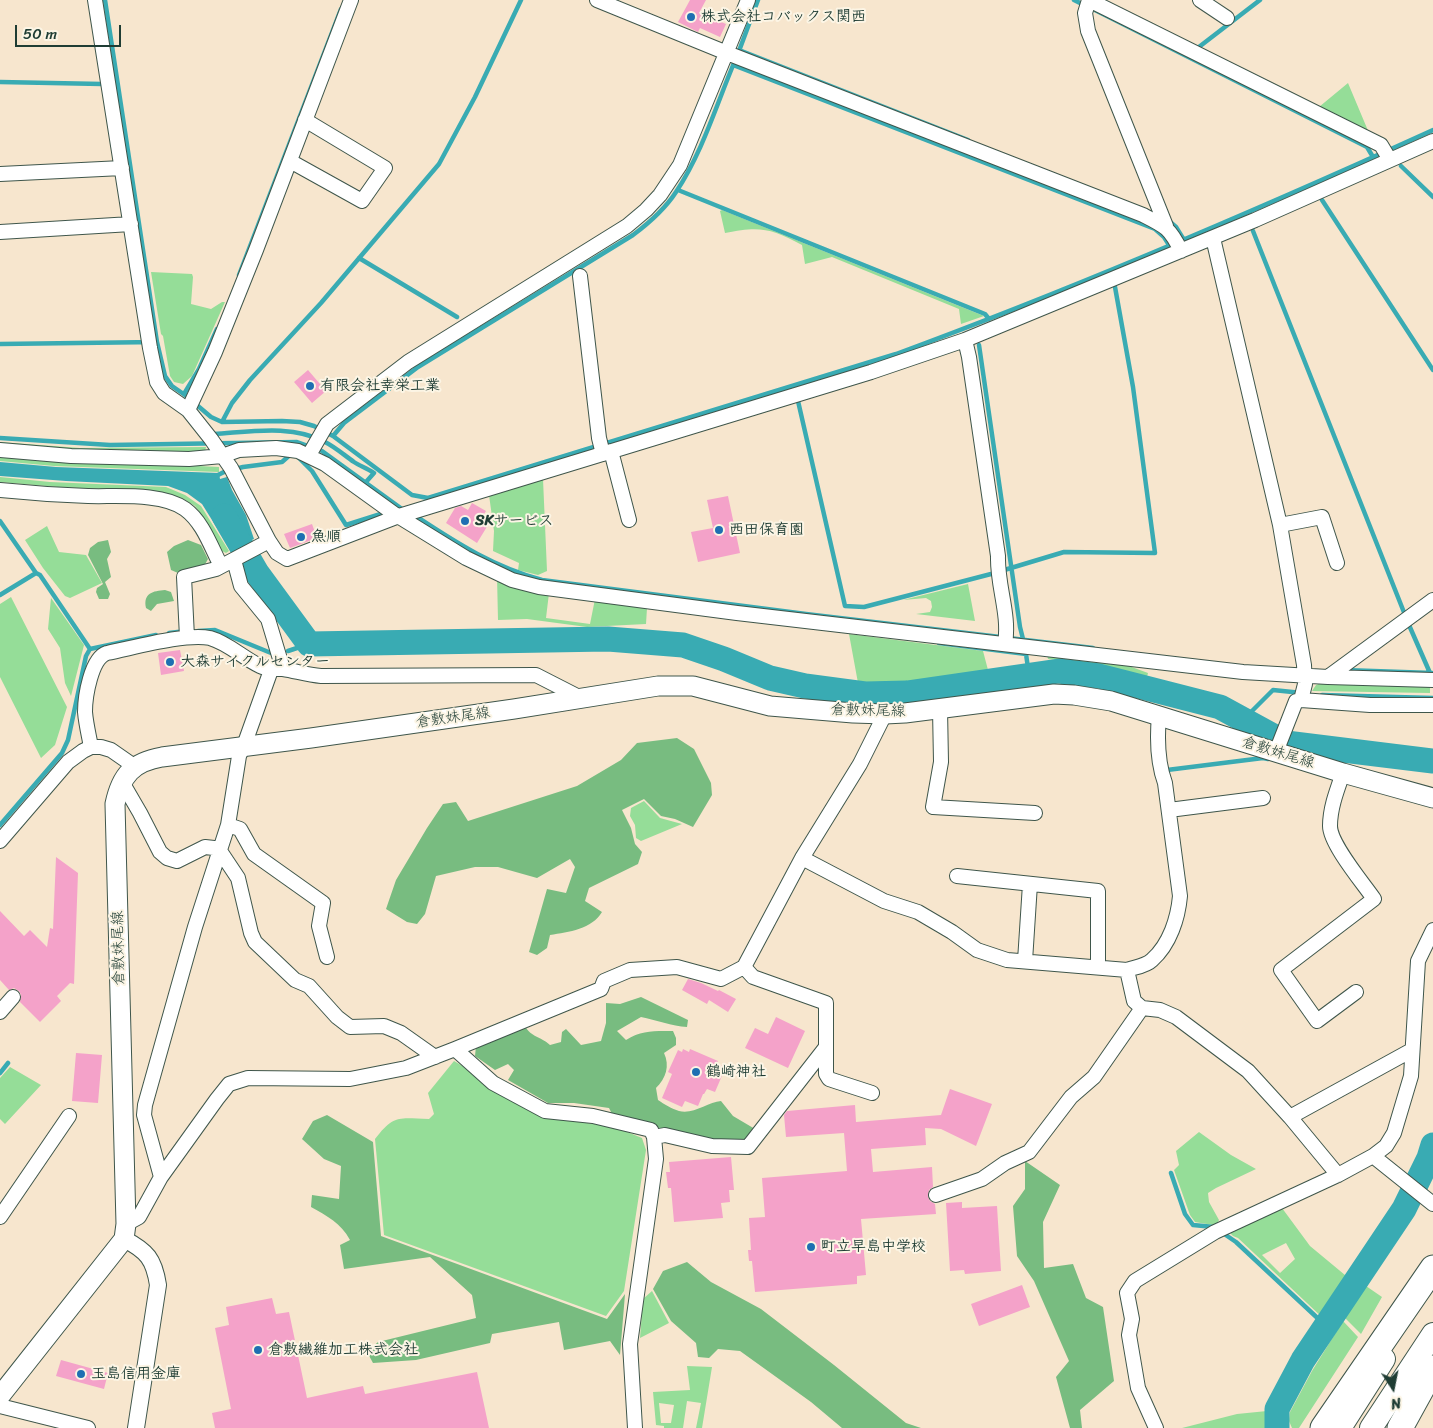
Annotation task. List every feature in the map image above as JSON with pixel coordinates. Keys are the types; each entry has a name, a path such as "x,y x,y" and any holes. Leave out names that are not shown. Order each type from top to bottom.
{"highway":[{"path":"1323,1428 1433,1268"},
{"path":"1340,1428 1433,1283"},
{"path":"1371,1428 1433,1334"},
{"path":"1400,1428 1433,1368"}],"main road":[{"name":"倉敷妹尾線","path":"125,1231 115,812 117,796 122,782 134,766 152,759 583,699 658,686 692,686 770,706 885,714 940,709 1032,696 1074,694 1111,701 1277,749 1343,773 1433,798"},
{"path":"0,1396 125,1231"}],"street":[{"path":"95,0 130,224 158,382 164,393 190,404 233,471 277,553 287,559 393,512 607,452 871,372 965,340 1175,240 1213,238 1256,220 1386,154 1433,141"},
{"path":"190,404 256,250 351,0"},
{"path":"597,0 727,53 1143,215 1175,240"},
{"path":"310,453 327,424 408,362 627,226 646,210 660,195 680,165 748,0"},
{"path":"1175,240 1088,31 1086,14 1089,0 1386,154"},
{"path":"1200,0 1227,18"},
{"path":"290,161 362,201 385,168 305,120"},
{"path":"0,174 122,168"},
{"path":"0,232 130,224"},
{"path":"1213,238 1280,525 1304,683 1277,749"},
{"path":"580,276 598,438 607,452 629,520"},
{"path":"965,340 970,357 998,556 998,572 1007,622 1006,640"},
{"path":"0,450 71,456 174,459 204,458 217,448 239,450 289,448 310,453 393,512 466,558 512,580 539,587 718,610 1006,640 1243,672 1304,683 1370,705 1433,706"},
{"path":"0,490 152,498 171,502 185,509 195,518 221,566"},
{"path":"1280,525 1322,517 1337,563"},
{"path":"186,632 184,577 221,566 269,540"},
{"path":"161,1177 144,1115 145,1105 195,928 228,825 239,756 277,669 268,619 241,586 237,558"},
{"path":"1304,683 1334,672 1433,600"},
{"path":"91,747 85,713 92,672 100,656 186,632 220,642 261,667 300,674 321,676 536,675 583,699"},
{"path":"1334,672 1433,680"},
{"path":"940,709 941,762 933,807 1035,813"},
{"path":"136,1428 158,1285 156,1271 150,1256 125,1231 139,1217 161,1177 229,1084 248,1078 350,1079 406,1068 600,989 604,981 630,970 677,967 721,979 744,967 802,858 860,764 885,714"},
{"path":"802,858 884,901 918,912 952,932 977,950 1008,960 1127,970 1144,965 1152,960 1174,926 1179,910 1180,896 1165,782 1160,767 1159,716"},
{"path":"0,841 75,755 91,747 101,747 111,750 134,766"},
{"path":"1343,773 1332,805 1330,828 1335,843 1374,899 1281,970 1317,1021 1356,992"},
{"path":"122,782 160,852 166,858 177,861 205,847 220,851 238,878 251,933 255,942 295,980 309,986 336,1017 350,1026 384,1026 401,1033 435,1057"},
{"path":"1169,810 1263,798"},
{"path":"228,825 240,829 254,854 323,903 319,926 327,957"},
{"path":"957,876 1098,891 1098,967"},
{"path":"1025,961 1030,884"},
{"path":"1156,1428 1138,1388 1129,1335 1132,1319 1127,1293 1135,1281 1219,1230 1338,1175 1373,1156 1386,1146 1394,1133 1411,1076 1418,961 1433,930"},
{"path":"744,967 753,977 826,1003 826,1074 829,1079 872,1094"},
{"path":"1127,970 1134,1001 1142,1008 1160,1010 1176,1017 1248,1071 1290,1117 1338,1175"},
{"path":"0,1012 14,997"},
{"path":"936,1195 982,1178 1005,1163 1029,1152 1071,1097 1094,1077 1142,1008"},
{"path":"654,1137 665,1135 712,1146 748,1147 826,1047"},
{"path":"455,1049 494,1082 545,1110 603,1118 651,1130 654,1137 656,1159 630,1344 635,1428"},
{"path":"1290,1117 1412,1050"},
{"path":"0,1217 69,1116"},
{"path":"1373,1156 1433,1204"},
{"path":"0,1406 88,1428"}],"green space":[{"path":"1348,83 1369,133 1319,107"},
{"path":"722,210 984,316 961,324 959,309 832,257 805,264 802,245 773,232 756,229 725,233 720,211"},
{"path":"151,272 192,274 191,304 211,309 225,302 192,376 183,384 174,382 170,376"},
{"path":"0,442 80,448 206,447 205,452 155,453 0,446"},
{"path":"0,456 219,467 219,472 54,466 0,461"},
{"path":"0,477 50,482 166,487 185,495 201,506 229,551 226,553 222,551 195,506 182,498 166,493 147,491 0,482"},
{"path":"543,479 547,571 538,575 518,570 519,563 493,551 494,531 489,495"},
{"path":"47,526 59,552 86,555 102,583 70,598 65,596 43,568 25,540"},
{"path":"108,540 111,552 107,559 111,577 105,582 110,594 108,599 99,599 96,592 97,588 103,584 88,555 90,548 98,542"},
{"path":"188,540 201,545 208,559 203,568 178,573 171,570 167,552 174,546"},
{"path":"497,576 549,593 546,618 590,624 595,599 644,606 647,608 646,624 587,627 527,619 498,620"},
{"path":"968,584 975,621 916,614 930,612 932,607 931,601 926,598 903,600"},
{"path":"165,590 171,592 174,601 157,604 151,611 146,608 146,599 150,594"},
{"path":"11,597 67,707 55,745 41,758 0,677 0,604"},
{"path":"51,598 84,645 71,696 65,683 60,648 48,629"},
{"path":"849,634 983,651 988,670 904,682 858,683"},
{"path":"1047,655 1118,662 1148,673 1147,677 1087,663 1048,659"},
{"path":"1324,682 1430,682 1430,693 1312,691 1316,685"},
{"path":"677,738 694,749 711,783 712,795 693,827 675,819 661,816 644,799 622,810 631,828 635,844 642,852 638,864 589,888 585,901 602,912 598,918 579,929 550,935 547,948 537,955 529,952 547,889 566,893 575,867 570,859 537,878 498,867 475,867 436,876 425,914 417,924 407,922 386,909 396,880 443,804 456,802 468,821 577,786 621,760 637,743"},
{"path":"644,801 660,818 682,824 641,841 636,838 635,825 630,816 631,808"},
{"path":"641,997 688,1020 687,1027 641,1017 617,1031 626,1040 643,1033 673,1031 676,1045 664,1053 667,1067 665,1076 656,1088 658,1100 684,1112 721,1101 733,1116 755,1129 747,1142 699,1141 658,1128 614,1118 609,1108 574,1103 548,1103 508,1080 514,1070 508,1064 495,1070 475,1056 476,1046 524,1025 530,1033 550,1045 561,1042 562,1032 566,1029 581,1045 601,1041 606,1023 606,1003 620,1004"},
{"path":"454,1061 553,1118 615,1127 642,1138 646,1150 624,1291 606,1316 384,1235 375,1139 387,1125 398,1119 429,1119 434,1114 428,1093"},
{"path":"10,1067 41,1085 5,1124 0,1119 0,1078"},
{"path":"327,1115 373,1142 381,1236 607,1319 625,1294 620,1355 610,1341 564,1350 559,1322 492,1334 490,1343 416,1360 373,1363 367,1352 378,1342 476,1318 472,1295 430,1257 344,1269 340,1245 350,1240 338,1224 311,1207 312,1195 339,1199 341,1166 324,1159 302,1139 313,1121"},
{"path":"1199,1132 1231,1155 1256,1169 1208,1193 1209,1202 1219,1220 1217,1224 1213,1225 1195,1222 1190,1215 1174,1170 1179,1165 1176,1151"},
{"path":"1025,1161 1060,1185 1043,1222 1044,1268 1073,1264 1086,1298 1103,1307 1114,1381 1080,1410 1082,1428 1070,1428 1056,1377 1069,1361 1034,1281 1017,1256 1013,1206 1025,1189"},
{"path":"1282,1208 1310,1246 1351,1280 1325,1320 1238,1238 1229,1232","holes":["1286,1243 1295,1259 1280,1273 1262,1255"]},
{"path":"687,1262 711,1282 761,1309 906,1423 921,1428 842,1428 811,1402 740,1351 718,1349 709,1358 698,1357 696,1343 671,1321 653,1289 663,1271"},
{"path":"1366,1286 1382,1297 1361,1334 1345,1318"},
{"path":"652,1291 669,1323 640,1338 643,1299"},
{"path":"1343,1321 1358,1337 1299,1428 1292,1428 1289,1421 1290,1412 1312,1371"},
{"path":"687,1366 712,1367 702,1428 696,1428 701,1403 687,1401 683,1428 664,1428 664,1426 656,1425 653,1392 690,1390","holes":["659,1403 674,1405 671,1423 661,1423"]},
{"path":"1267,1411 1267,1417 1271,1417 1272,1428 1182,1428 1237,1414"}],"water":[{"path":"0,462 56,467 219,473 220,479 227,477 246,515 254,539 230,549 202,504 187,493 168,486 0,476"}],"building":[{"path":"690,0 706,0 699,13 726,24 720,37 700,28 698,32 678,22"},
{"path":"308,370 326,391 312,403 294,382"},
{"name":"西田保育園","path":"728,496 740,553 698,562 691,532 713,528 707,500"},
{"name":"SKサービス","path":"472,503 486,511 480,520 488,525 477,543 446,523 455,508 461,506 468,510"},
{"path":"312,524 317,538 290,548 284,534"},
{"path":"180,650 184,671 161,675 158,653"},
{"path":"56,857 78,873 74,984 70,983 57,996 61,1001 40,1022 20,1002 21,995 19,991 14,988 9,990 0,980 0,911 24,936 30,930 47,947 50,928 53,929"},
{"path":"688,979 719,990 736,999 728,1012 709,1000 707,1004 682,990"},
{"path":"776,1017 805,1031 788,1068 745,1048 755,1028 768,1034"},
{"name":"鶴崎神社","path":"683,1049 689,1052 690,1049 718,1061 716,1064 722,1066 720,1070 724,1071 715,1092 707,1089 698,1106 685,1101 682,1107 662,1098 672,1074 668,1072 678,1050 682,1052"},
{"path":"76,1053 102,1055 98,1103 72,1101"},
{"path":"950,1089 992,1104 976,1146 941,1129 925,1128 926,1145 871,1149 873,1172 932,1167 933,1187 929,1190 928,1197 935,1204 936,1214 861,1219 866,1275 857,1276 857,1284 755,1292 752,1261 749,1261 748,1250 751,1250 749,1218 765,1217 762,1178 847,1171 844,1133 786,1137 784,1115 787,1111 855,1105 856,1122 941,1115"},
{"path":"731,1157 734,1190 729,1190 730,1202 721,1203 723,1218 674,1222 671,1188 668,1188 666,1172 670,1172 669,1162"},
{"path":"962,1202 962,1208 997,1206 1001,1271 965,1274 964,1270 950,1271 946,1203"},
{"path":"1022,1285 1030,1307 979,1326 971,1304"},
{"name":"倉敷繊維加工株式会社","path":"272,1298 276,1314 289,1312 307,1398 363,1386 365,1394 477,1372 489,1428 215,1428 212,1413 231,1409 215,1328 229,1325 226,1307"},
{"path":"61,1360 108,1373 104,1389 56,1376"}],"waterway":[{"path":"105,0 157,342"},
{"path":"222,422 232,403 250,380 321,303 439,164 475,97 521,0"},
{"path":"739,51 758,0"},
{"path":"1074,0 1086,6"},
{"path":"1195,50 1260,0"},
{"path":"239,275 341,9"},
{"path":"1095,10 1367,147 1373,157"},
{"path":"739,50 968,140"},
{"path":"333,436 344,423 418,367 645,226 667,204 694,161 734,63"},
{"path":"733,65 1155,229 1164,237 1169,245"},
{"path":"0,82 102,84"},
{"path":"0,344 157,342 165,376 172,386 211,417 222,422 282,421 300,422 314,426 333,436 412,495 428,498 896,354 1032,302 1167,247 1433,130"},
{"path":"1401,166 1433,197"},
{"path":"678,190 985,314 989,319"},
{"path":"1322,200 1433,370"},
{"path":"1168,220 1176,227 1184,240"},
{"path":"1253,231 1409,625 1430,673"},
{"path":"359,258 457,317"},
{"path":"798,401 845,606 864,607 991,574 1064,552 1155,553 1133,387 1115,287"},
{"path":"184,394 199,369 217,329"},
{"path":"979,345 1023,639"},
{"path":"214,434 285,431 312,436 329,444 354,462 374,473 366,482"},
{"path":"0,438 110,445 297,442 322,451 402,509"},
{"path":"214,477 243,467 282,462 291,454"},
{"path":"298,457 312,471 346,525 387,512"},
{"path":"224,516 257,573 309,644 608,639 683,645 770,678 805,686 865,694 907,693 1059,671 1099,676 1220,707 1286,743 1433,761"},
{"path":"417,517 492,561 542,580 1093,648"},
{"path":"0,521 36,573 40,575 90,649"},
{"path":"0,595 36,573"},
{"path":"198,631 215,630 271,653"},
{"path":"169,633 186,631"},
{"path":"0,825 62,753 68,740 86,656 90,649 156,635"},
{"path":"939,643 1026,654 1029,675"},
{"path":"288,651 309,644"},
{"path":"1344,670 1432,673"},
{"path":"1243,720 1273,690 1302,693"},
{"path":"1322,695 1433,698"},
{"path":"1167,770 1263,758 1268,759"},
{"path":"0,1073 8,1063"},
{"path":"1277,1428 1277,1409 1303,1360 1404,1209 1429,1158 1433,1145"},
{"path":"1171,1173 1185,1214 1193,1225 1214,1227 1236,1242 1326,1326"}],"place":[{"name":"株式会社コバックス関西","path":"691,17"},
{"name":"有限会社幸栄工業","path":"310,386"},
{"name":"SKサービス","path":"465,521"},
{"name":"西田保育園","path":"719,530"},
{"name":"魚順","path":"301,537"},
{"name":"大森サイクルセンター","path":"170,662"},
{"name":"鶴崎神社","path":"696,1072"},
{"name":"町立早島中学校","path":"811,1247"},
{"name":"倉敷繊維加工株式会社","path":"258,1350"},
{"name":"玉島信用金庫","path":"81,1374"}]}
